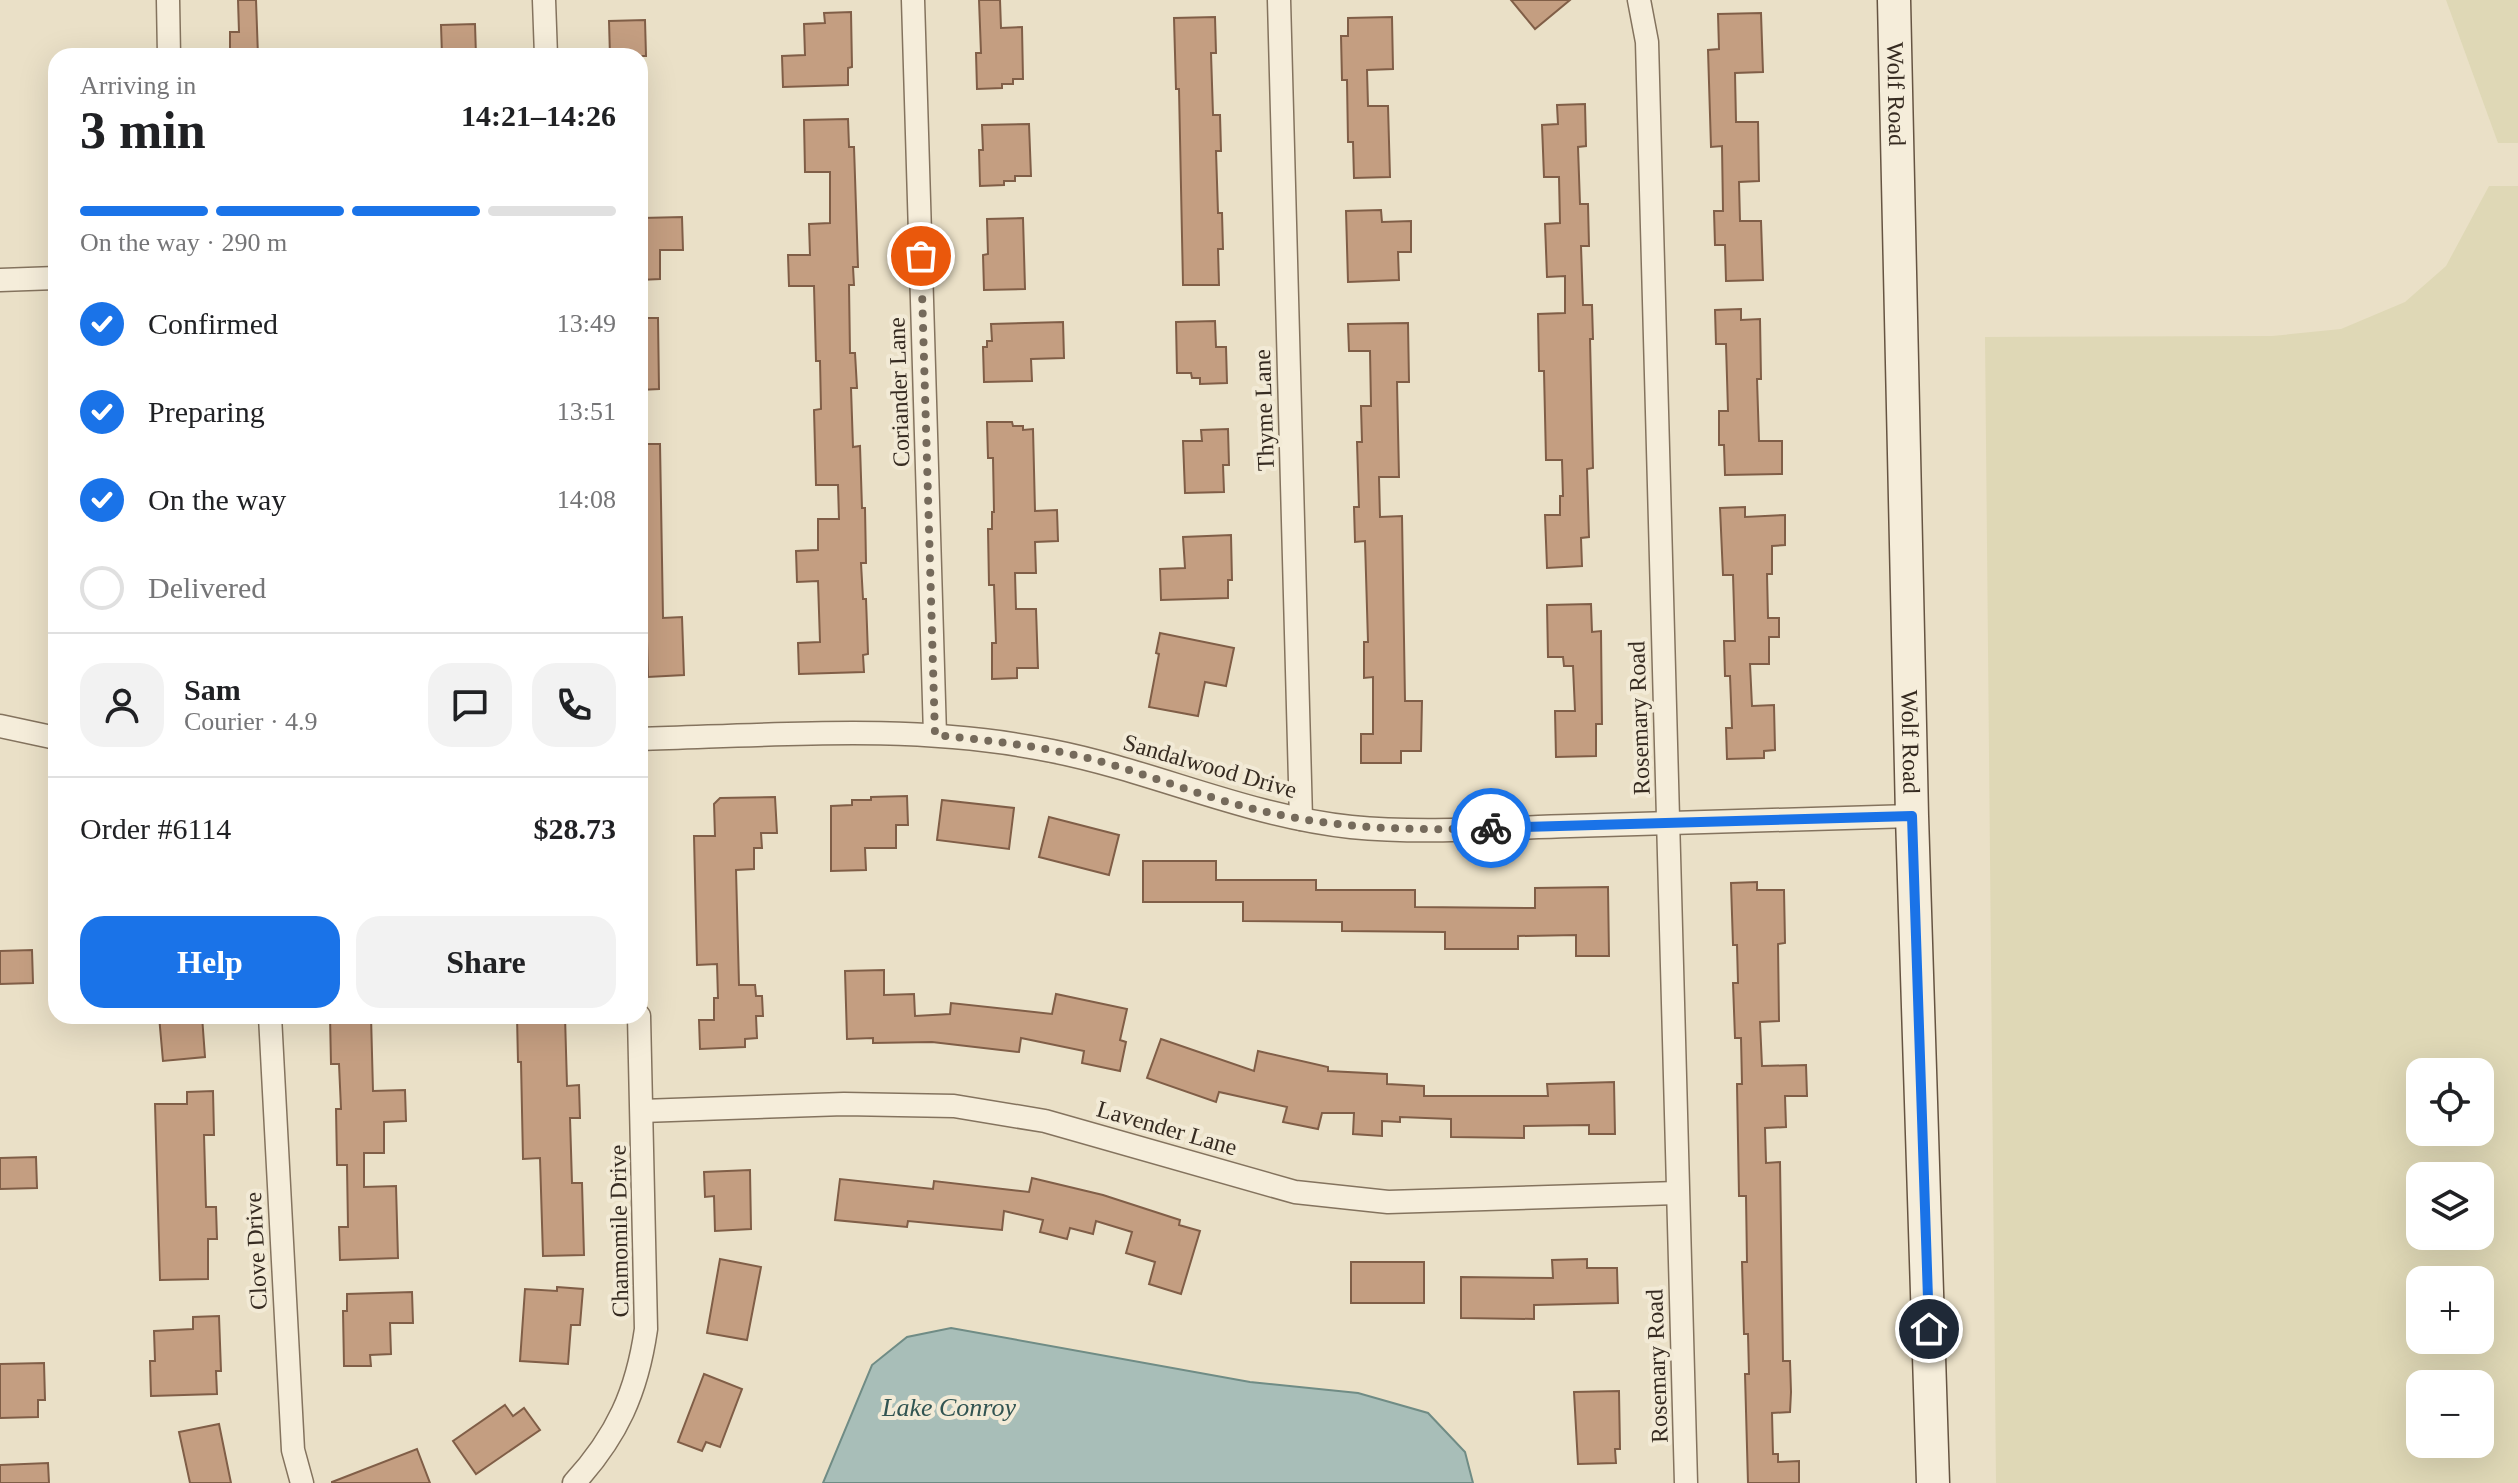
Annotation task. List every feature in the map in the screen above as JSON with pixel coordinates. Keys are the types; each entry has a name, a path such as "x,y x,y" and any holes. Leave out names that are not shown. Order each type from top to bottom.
{"main road":[{"name":"Wolf Road","path":"1894,0 1912,816 1933,1483"}],"street":[{"path":"168,0 169,48"},
{"path":"544,0 546,48"},
{"name":"Coriander Lane","path":"913,0 935,735"},
{"name":"Thyme Lane","path":"1279,0 1301,819"},
{"name":"Rosemary Road","path":"1639,0 1647,42 1686,1483"},
{"path":"0,280 48,278"},
{"path":"0,726 48,736"},
{"name":"Sandalwood Drive","path":"648,739 865,733 935,735 1008,743 1089,759 1227,802 1351,827 1402,830 1912,816"},
{"name":"Clove Drive","path":"270,1024 293,1450 302,1483"},
{"name":"Chamomile Drive","path":"574,1483 611,1438 627,1407 636,1381 646,1329 639,1024"},
{"name":"Lavender Lane","path":"642,1111 844,1104 954,1106 1045,1121 1295,1192 1388,1202 1677,1193"}],"shaded area":[{"path":"2446,0 2518,0 2518,143 2498,143"},
{"path":"2489,186 2518,186 2518,1483 1996,1483 1985,337 2272,336 2341,329 2405,302 2446,266"}],"water":[{"name":"Lake Conroy","path":"951,1328 1250,1382 1358,1393 1428,1413 1465,1452 1473,1483 823,1483 872,1365 907,1337"}],"building":[{"path":"238,0 256,0 258,48 230,48 230,32 239,32"},
{"path":"979,0 1000,0 1001,28 1022,27 1023,79 1013,79 1013,84 1002,84 1002,88 977,89 976,53 981,53"},
{"path":"1511,0 1570,0 1535,29"},
{"path":"851,12 852,67 848,68 848,85 783,87 782,56 805,55 804,24 825,23 824,13"},
{"path":"1761,13 1763,72 1735,73 1736,122 1758,122 1759,181 1739,182 1740,221 1761,221 1763,280 1726,281 1725,245 1715,245 1714,211 1723,211 1722,146 1711,147 1708,50 1719,49 1718,14"},
{"path":"1215,17 1216,53 1211,53 1213,115 1220,115 1221,151 1216,151 1218,213 1222,213 1223,249 1218,249 1219,285 1183,285 1179,89 1176,89 1174,18"},
{"path":"1392,17 1393,69 1367,70 1368,106 1388,106 1390,177 1354,178 1353,142 1348,142 1347,80 1342,80 1341,36 1348,36 1348,18"},
{"path":"645,20 646,48 610,48 609,21"},
{"path":"475,24 476,48 442,48 441,25"},
{"path":"1585,104 1586,146 1578,147 1580,204 1588,204 1589,246 1581,246 1583,305 1592,305 1593,339 1590,339 1593,468 1587,469 1589,537 1581,538 1582,566 1547,568 1545,515 1560,515 1562,460 1546,460 1544,371 1539,371 1538,314 1565,313 1565,276 1547,277 1545,224 1560,223 1559,177 1544,177 1542,125 1558,124 1557,105"},
{"path":"848,119 849,147 854,147 858,267 853,267 854,285 849,285 850,353 855,353 857,388 851,388 853,447 860,446 862,508 865,508 866,563 861,563 868,654 863,655 864,672 799,674 798,643 820,642 818,581 797,582 796,551 818,550 818,519 839,519 838,485 816,485 814,410 821,409 814,286 789,286 788,255 810,255 809,224 830,223 830,172 805,172 804,120"},
{"path":"1029,124 1031,176 1015,176 1015,181 1004,181 1004,185 980,186 982,125"},
{"path":"1381,210 1382,222 1411,221 1411,252 1398,252 1399,280 1348,282 1346,211"},
{"path":"682,217 683,250 660,250 660,279 648,280 648,218"},
{"path":"1023,218 1025,289 984,290 983,255 988,254 987,219"},
{"path":"1741,309 1741,320 1760,319 1761,379 1757,379 1759,441 1782,441 1782,474 1725,475 1724,445 1719,445 1719,411 1728,411 1726,344 1716,344 1715,310"},
{"path":"648,318 658,318 659,389 648,390"},
{"path":"1215,321 1216,347 1226,347 1227,383 1200,384 1200,378 1192,378 1191,373 1177,373 1176,322"},
{"path":"1063,322 1064,358 1031,359 1032,381 984,382 983,347 987,347 987,341 992,341 991,324"},
{"path":"1408,323 1409,382 1397,382 1399,477 1379,477 1380,517 1402,516 1405,701 1422,701 1421,751 1401,751 1401,763 1361,763 1361,734 1373,734 1373,677 1364,678 1364,642 1368,642 1365,541 1355,542 1354,507 1359,507 1357,442 1362,442 1361,406 1371,406 1370,351 1349,351 1348,324"},
{"path":"987,422 1012,422 1013,426 1023,426 1023,430 1033,429 1035,511 1057,510 1058,541 1035,542 1036,573 1015,573 1016,609 1036,609 1038,668 1017,668 1017,678 992,679 992,643 996,643 994,585 989,585 988,529 992,529 994,512 993,458 988,458"},
{"path":"1228,429 1229,465 1223,465 1224,492 1185,493 1183,441 1202,441 1201,430"},
{"path":"648,444 660,444 663,618 682,617 684,675 648,677"},
{"path":"1745,507 1745,517 1785,515 1785,545 1772,546 1772,574 1767,574 1768,618 1779,618 1779,637 1769,637 1769,664 1750,664 1752,706 1774,705 1775,750 1764,751 1764,758 1727,759 1726,728 1732,728 1730,676 1725,676 1724,641 1735,641 1733,575 1723,575 1720,508"},
{"path":"1231,535 1232,580 1228,580 1228,598 1161,600 1160,569 1185,568 1183,537"},
{"path":"1591,604 1592,632 1601,631 1602,724 1596,724 1596,756 1556,757 1555,711 1575,711 1573,666 1564,666 1563,657 1548,657 1547,605"},
{"path":"1160,633 1234,648 1226,686 1205,682 1198,716 1149,707"},
{"path":"907,796 908,825 896,825 896,848 865,848 866,870 831,871 831,806 852,805 852,800 871,800 871,797"},
{"path":"775,797 777,833 761,833 762,848 754,848 754,869 736,870 739,985 755,985 756,996 762,996 763,1016 756,1016 757,1038 745,1039 745,1047 700,1049 699,1020 714,1020 714,998 718,998 717,964 697,965 694,836 715,836 714,804 720,798"},
{"path":"942,800 1014,808 1009,849 937,840"},
{"path":"1049,817 1119,835 1109,875 1039,857"},
{"path":"1143,861 1216,861 1216,880 1316,880 1316,890 1415,890 1415,907 1535,908 1535,888 1608,887 1609,956 1576,956 1576,935 1518,936 1518,949 1445,949 1445,932 1342,931 1342,922 1243,921 1243,902 1143,902"},
{"path":"1757,882 1757,890 1784,890 1785,943 1778,944 1779,1021 1760,1022 1762,1066 1806,1065 1807,1096 1785,1096 1786,1127 1765,1128 1766,1163 1780,1162 1783,1361 1790,1361 1791,1392 1790,1412 1772,1413 1773,1454 1778,1454 1778,1462 1799,1461 1799,1483 1748,1483 1745,1374 1749,1374 1748,1334 1744,1334 1742,1262 1747,1262 1746,1196 1739,1196 1737,1084 1742,1084 1741,1038 1735,1038 1733,983 1738,983 1731,883"},
{"path":"32,950 33,983 0,984 0,951"},
{"path":"884,970 884,995 914,994 915,1016 950,1014 951,1003 1052,1014 1056,994 1127,1009 1120,1040 1126,1042 1120,1071 1082,1063 1084,1051 1021,1038 1019,1052 932,1042 873,1043 873,1038 847,1039 845,971"},
{"path":"160,1024 203,1024 205,1057 163,1061"},
{"path":"330,1024 371,1024 373,1091 405,1090 406,1121 384,1122 384,1153 364,1153 364,1187 396,1186 398,1258 340,1260 339,1227 348,1227 347,1165 337,1165 336,1109 341,1109 339,1064 331,1064"},
{"path":"517,1024 565,1024 567,1086 579,1085 580,1118 570,1118 572,1183 582,1183 584,1255 543,1256 540,1158 523,1159 521,1062 518,1062"},
{"path":"1161,1039 1254,1071 1258,1051 1328,1067 1328,1071 1387,1074 1387,1084 1424,1086 1424,1096 1548,1096 1547,1084 1614,1082 1615,1134 1589,1134 1589,1125 1524,1126 1524,1138 1451,1137 1451,1119 1400,1117 1400,1122 1382,1121 1382,1136 1353,1134 1354,1113 1322,1113 1318,1129 1283,1122 1287,1107 1219,1092 1216,1102 1147,1078"},
{"path":"213,1091 214,1135 204,1135 206,1207 216,1207 217,1239 208,1239 208,1279 160,1280 155,1104 187,1104 187,1092"},
{"path":"36,1157 37,1188 0,1189 0,1158"},
{"path":"750,1170 751,1229 715,1231 714,1196 705,1197 704,1172"},
{"path":"1032,1178 1103,1195 1180,1220 1179,1225 1200,1231 1181,1294 1149,1284 1155,1262 1126,1253 1132,1232 1096,1221 1093,1234 1070,1228 1067,1239 1040,1232 1043,1220 1004,1211 1002,1230 908,1221 907,1227 835,1220 840,1179 933,1189 934,1181 1029,1192"},
{"path":"720,1259 761,1267 747,1340 707,1333"},
{"path":"1587,1259 1587,1268 1617,1268 1618,1303 1534,1305 1534,1319 1461,1318 1461,1277 1553,1278 1552,1260"},
{"path":"1351,1262 1424,1262 1424,1303 1351,1303"},
{"path":"557,1287 583,1289 580,1325 571,1325 568,1364 520,1361 525,1289 557,1291"},
{"path":"412,1292 413,1323 390,1323 391,1354 370,1355 371,1366 344,1366 343,1311 347,1311 347,1294"},
{"path":"219,1316 221,1371 216,1371 217,1394 151,1396 150,1361 155,1361 154,1331 193,1329 193,1317"},
{"path":"44,1363 45,1400 38,1400 38,1417 0,1418 0,1364"},
{"path":"704,1374 742,1389 720,1447 706,1442 702,1451 678,1442"},
{"path":"1619,1391 1620,1449 1615,1449 1616,1463 1578,1464 1574,1392"},
{"path":"505,1405 513,1416 524,1408 540,1430 476,1474 453,1441"},
{"path":"219,1424 231,1483 190,1483 179,1432"},
{"path":"417,1449 430,1483 332,1483 332,1482"},
{"path":"48,1463 49,1483 0,1483 0,1465"}],"way so far":[{"path":"921,256 935,735 1050,750 1227,802 1301,819 1351,827 1402,830 1491,828"}],"route":[{"path":"1491,828 1912,816 1929,1329"}]}
